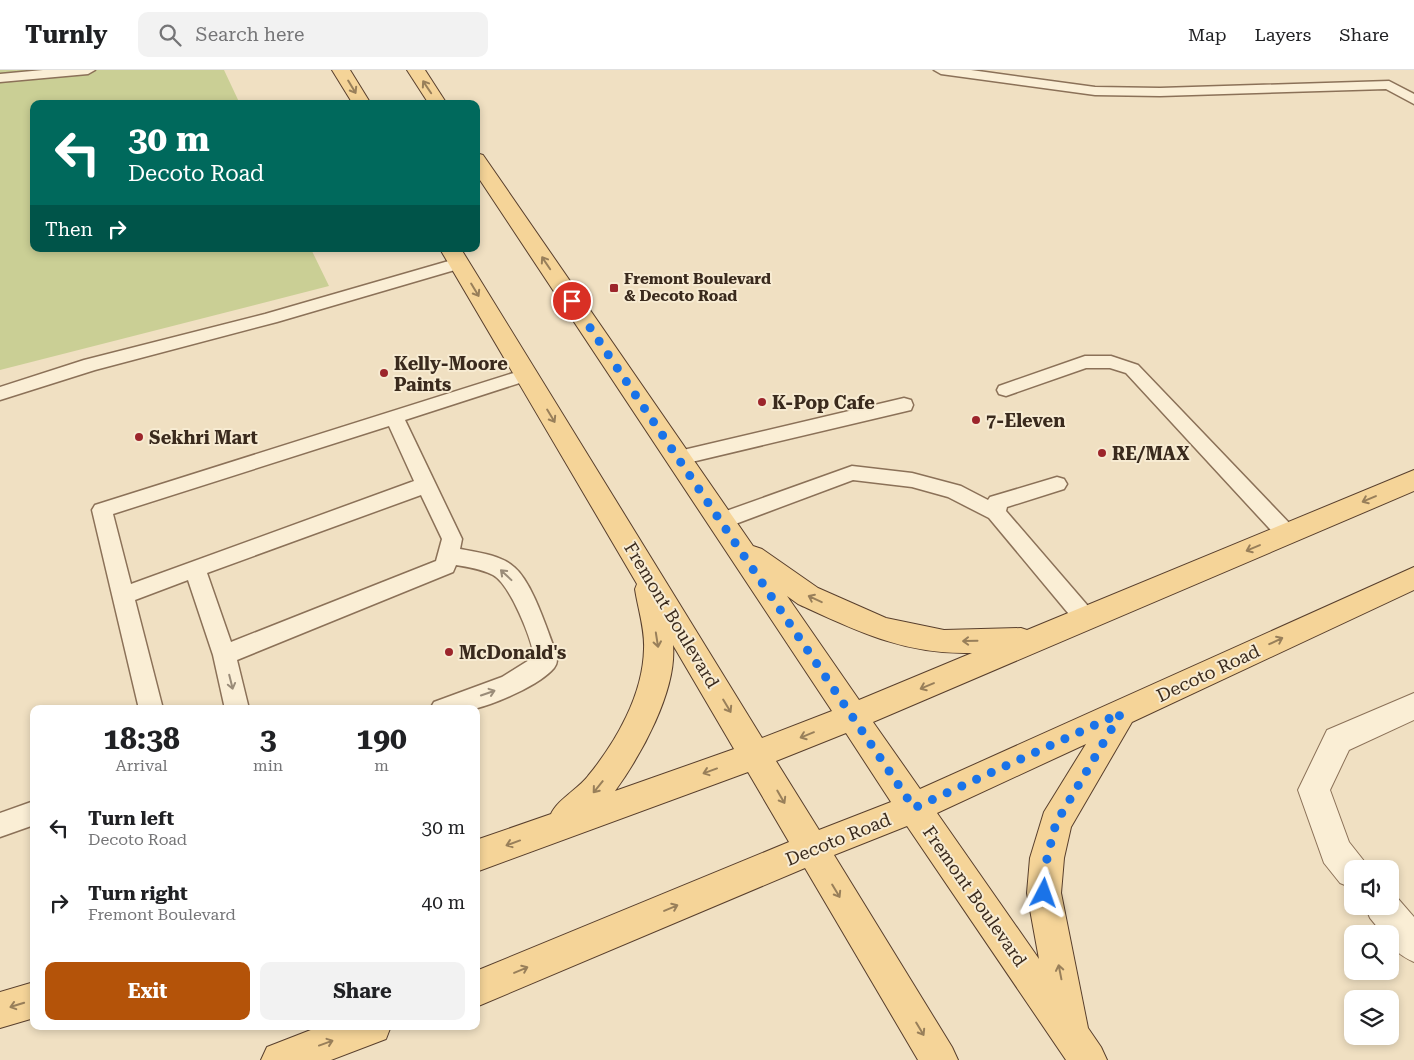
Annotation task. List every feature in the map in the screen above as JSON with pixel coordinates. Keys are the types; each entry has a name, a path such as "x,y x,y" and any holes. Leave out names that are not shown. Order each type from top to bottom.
{"main road":[{"path":"341,70 360,100"},
{"path":"416,70 435,100"},
{"name":"Fremont Boulevard","path":"480,165 914,808 1080,1049"},
{"name":"Fremont Boulevard","path":"454,256 939,1060"},
{"path":"480,855 756,755 1036,640 1414,480"},
{"path":"740,550 808,596 882,629 944,642 1036,640"},
{"path":"550,830 586,801 612,770 634,731 650,695 659,650 647,575"},
{"name":"Decoto Road","path":"480,987 914,808 1414,578"},
{"path":"1080,1049 1044,893 1047,858 1056,823 1121,713"},
{"path":"0,1010 30,1001"},
{"path":"280,1060 362,1030"}],"street":[{"path":"1344,862 1336,852 1314,790 1338,740 1414,706"},
{"path":"1390,915 1414,944"}],"lane":[{"path":"0,78 88,70"},
{"path":"941,70 1095,91 1160,92 1389,85 1414,100"},
{"path":"0,394 46,376 244,325 454,256"},
{"path":"1006,390 1085,362 1112,362 1132,370 1287,534"},
{"path":"150,705 102,510 526,375"},
{"path":"679,458 904,405"},
{"path":"224,655 445,566 452,539 394,416"},
{"path":"722,521 852,473 912,480 954,491 996,514 1086,619"},
{"path":"996,514 997,502 1057,484"},
{"path":"124,595 426,485"},
{"path":"448,555 486,564 507,573 517,586 545,653 546,661 536,670 497,689 453,705"},
{"path":"196,569 224,655 236,705"},
{"path":"0,825 30,814"}],"green space":[{"path":"0,70 224,70 238,100 30,100 30,252 312,252 329,286 0,370"}],"place":[{"name":"Fremont Boulevard & Decoto Road","path":"614,288"},
{"name":"Kelly-Moore Paints","path":"384,373"},
{"name":"K-Pop Cafe","path":"762,402"},
{"name":"7-Eleven","path":"976,420"},
{"name":"Sekhri Mart","path":"139,437"},
{"name":"RE/MAX","path":"1102,453"},
{"name":"McDonald's","path":"449,652"}],"route":[{"path":"572,301 914,808 1121,713 1056,823 1047,858 1044,893"}]}
